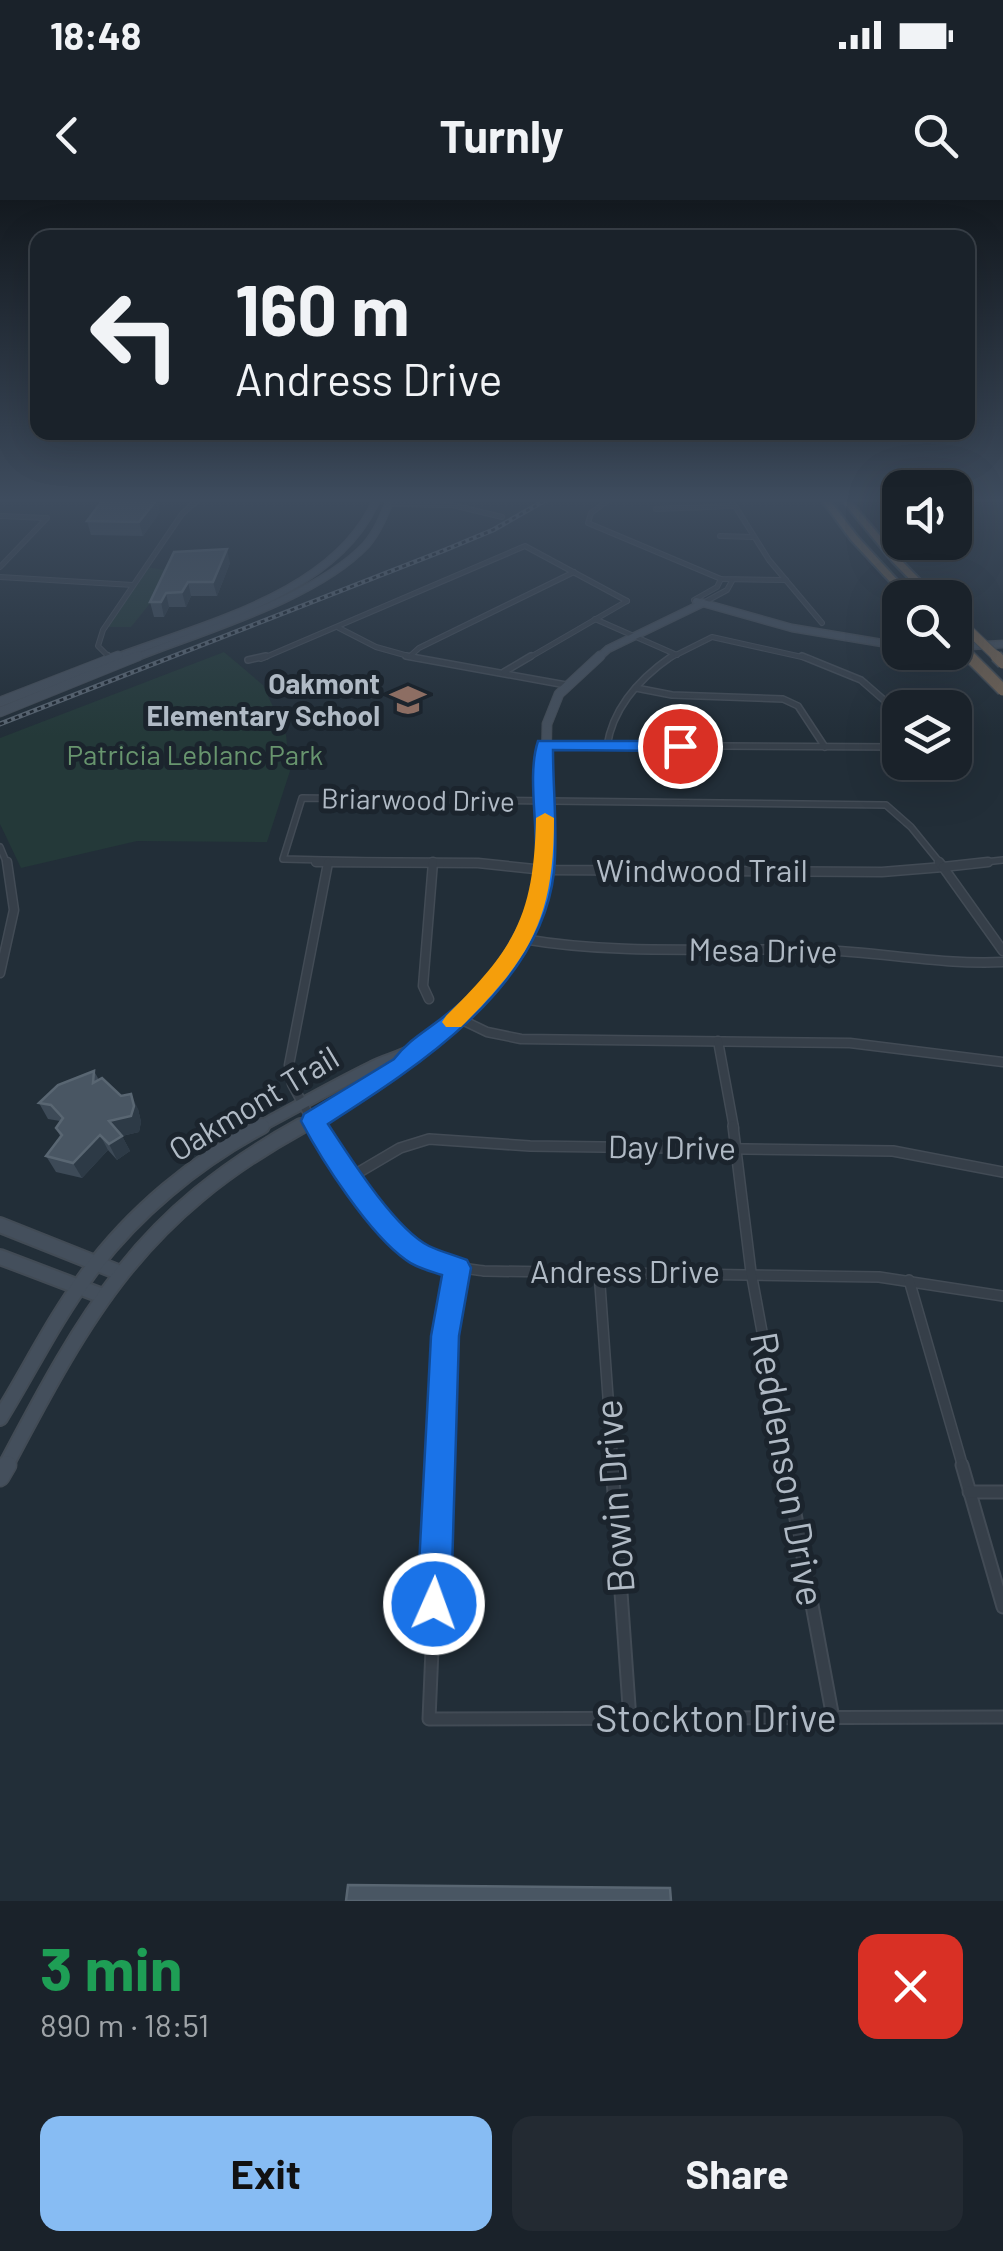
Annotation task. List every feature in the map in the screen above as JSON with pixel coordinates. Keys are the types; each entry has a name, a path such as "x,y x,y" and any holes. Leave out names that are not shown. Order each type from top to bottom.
{"highway":[{"path":"972,633 1003,663"},
{"path":"972,660 1003,690"}],"street":[{"path":"6,577 133,585"},
{"path":"120,666 99,649 98,639 138,577"},
{"path":"0,702 254,604 306,577"},
{"path":"0,712 264,608 323,577"},
{"path":"248,660 258,660 339,628 454,577"},
{"path":"408,657 563,577"},
{"path":"504,672 627,601 584,577"},
{"path":"717,577 732,581 786,580"},
{"path":"784,577 822,623"},
{"name":"Oakmont Trail","path":"696,603 721,579"},
{"name":"Oakmont Trail","path":"0,1477 100,1295 198,1191 391,1073 412,1051 458,1018 496,979 523,939 538,900 544,870 544,745 552,707 566,685 594,658 727,590 732,581"},
{"path":"696,603 792,628 882,643"},
{"path":"254,604 264,608"},
{"path":"595,619 677,655"},
{"path":"339,628 376,647 408,657 566,685"},
{"path":"607,746 614,712 636,688 677,655 712,637 845,670 882,693"},
{"path":"972,644 1003,644"},
{"path":"636,688 672,695 783,698 798,706 825,747"},
{"path":"544,745 882,747"},
{"name":"Briarwood Drive","path":"282,859 302,798 893,807 942,868"},
{"path":"0,847 12,879 14,898 11,940 0,973"},
{"name":"Windwood Trail","path":"282,859 328,863 433,862 544,870 882,872 1003,860"},
{"path":"429,998 423,986 433,862"},
{"name":"Andress Drive","path":"328,863 290,1054 290,1081 349,1178 402,1242 419,1255 457,1268 751,1272 909,1280 1003,1296"},
{"path":"942,868 1003,952"},
{"name":"Mesa Drive","path":"523,939 581,948 825,950 960,964 1003,962"},
{"path":"458,1018 487,1032 521,1039 878,1045 1003,1062"},
{"name":"Reddenson Drive","path":"718,1041 738,1148 751,1272 833,1718"},
{"name":"Oakmont Trail","path":"0,1418 96,1262 186,1174 224,1146 302,1103 374,1065 412,1051"},
{"name":"Day Drive","path":"349,1178 400,1148 429,1138 511,1146 893,1151 1003,1172"},
{"path":"0,1225 118,1272"},
{"path":"0,1257 100,1295"},
{"name":"Stockton Drive","path":"457,1268 445,1336 430,1719 1003,1717"},
{"name":"Bowin Drive","path":"600,1271 630,1720"},
{"path":"909,1280 1003,1607"},
{"path":"969,1492 1003,1492"}],"green space":[{"path":"139,577 162,577 152,601 131,627 105,627"},
{"name":"Patricia Leblanc Park","path":"224,652 263,685 286,735 290,771 267,842 137,841 21,868 0,824 0,738"}],"building":[{"path":"162,577 215,577 213,582 188,582 182,592 166,593 161,602 150,602"},
{"path":"94,1071 93,1083 102,1078 121,1096 131,1094 131,1116 109,1121 122,1136 109,1144 100,1135 73,1163 46,1156 62,1135 56,1128 63,1118 51,1105 39,1103 58,1085"},
{"path":"348,1885 670,1888 671,1901 346,1901"}],"railway":[{"path":"0,724 375,577"}],"slow traffic":[{"path":"454,1022 496,979 533,917 544,870 545,818"}],"place":[{"name":"Oakmont Elementary School","path":"408,700"}],"route":[{"path":"434,1604 445,1336 457,1268 419,1255 402,1242 349,1178 313,1121 402,1065 412,1051 458,1018 496,979 523,939 533,917 544,870 544,745 680,746"}]}
